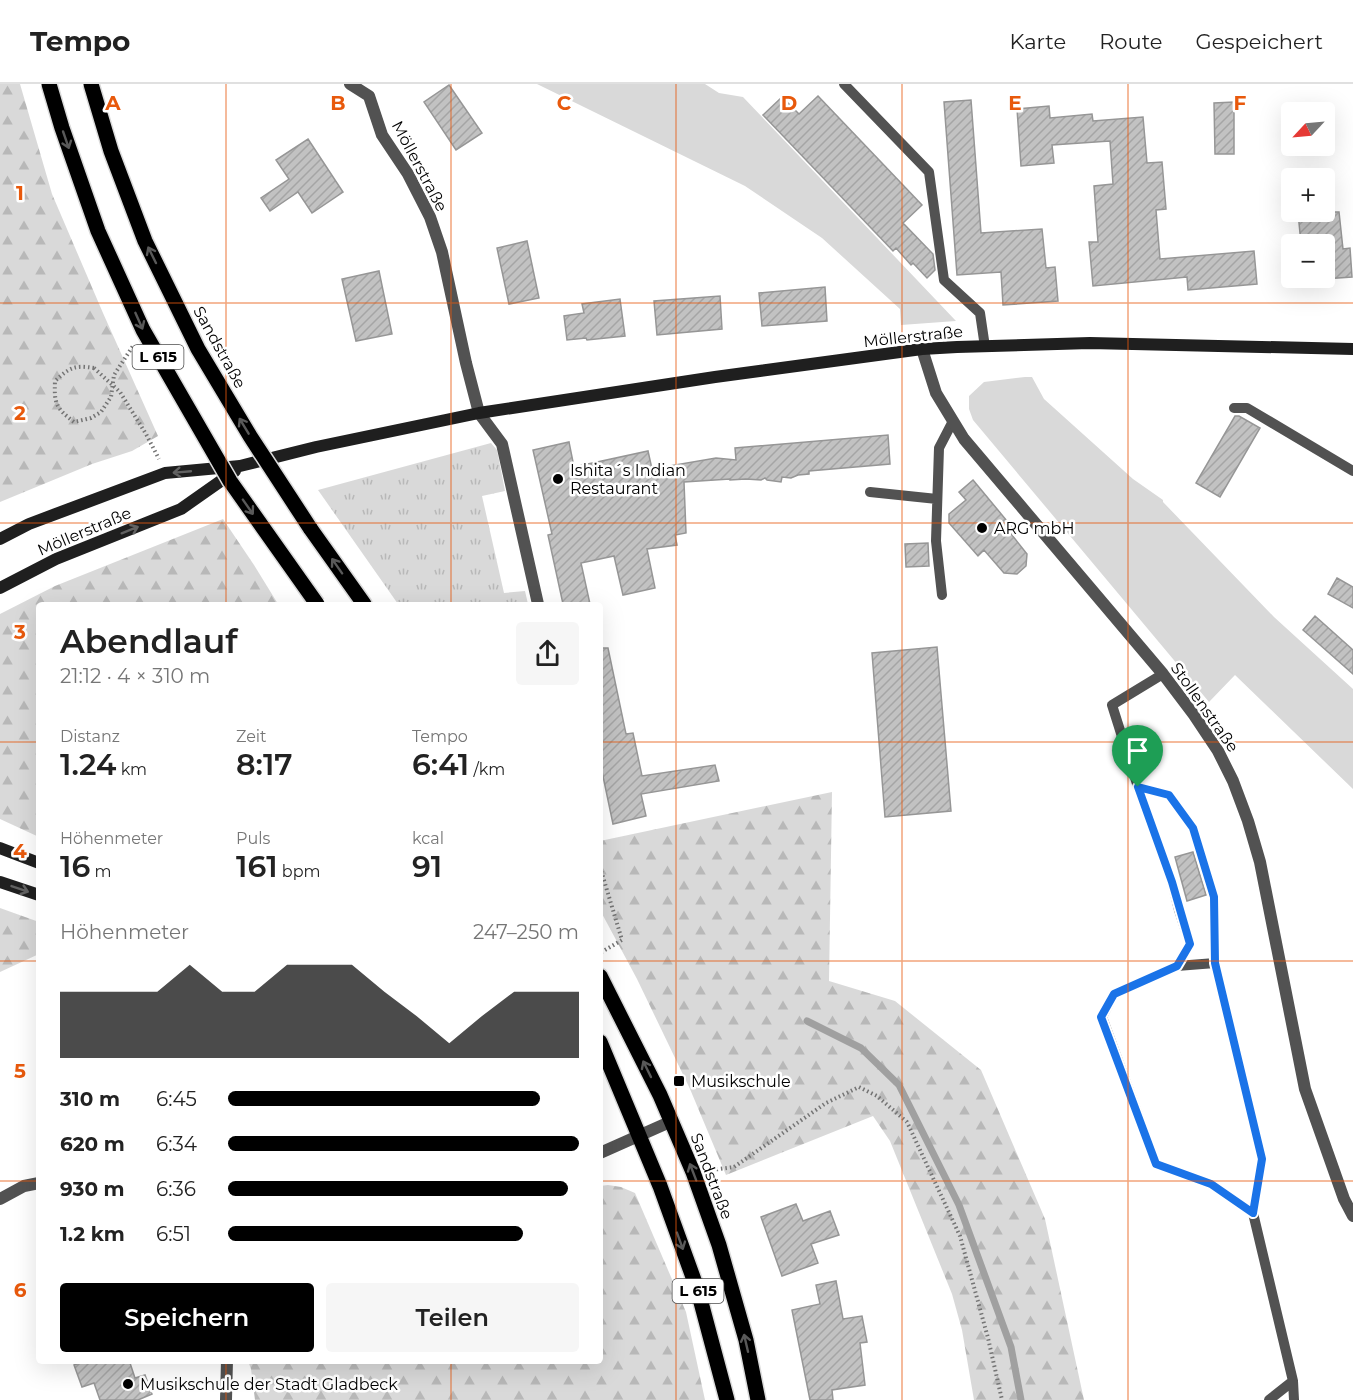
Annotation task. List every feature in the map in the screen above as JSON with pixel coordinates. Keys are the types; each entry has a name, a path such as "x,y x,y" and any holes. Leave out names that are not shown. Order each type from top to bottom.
{"main road":[{"name":"L 615","path":"49,84 98,231 143,330 230,481 316,602"},
{"name":"Sandstraße","path":"91,84 111,151 145,241 198,349 250,436 362,602"},
{"name":"Sandstraße","path":"603,982 672,1121 693,1172 719,1245 746,1340 758,1400"},
{"name":"L 615","path":"603,1049 640,1135 698,1291 727,1400"}],"street":[{"name":"Möllerstraße","path":"350,84 369,96 382,135 408,174 430,217 442,252 479,413 502,444 538,602"},
{"name":"Möllerstraße","path":"0,539 29,524 165,473 240,466 316,447 479,413 715,377 957,347 1090,343 1353,349"},
{"name":"Stollenstraße","path":"922,350 936,393 963,439 1163,674 1218,751 1233,781 1260,862 1305,1089 1344,1199 1353,1216"},
{"name":"Möllerstraße","path":"0,588 56,559 181,509 240,466"},
{"path":"0,848 36,862"},
{"path":"0,882 36,894"},
{"path":"603,1152 672,1121"},
{"path":"0,1199 24,1186 36,1184"},
{"path":"226,1364 226,1400"}],"lane":[{"path":"844,84 928,172 944,280 980,313 985,347"},
{"path":"1234,408 1247,408 1353,471"},
{"path":"942,595 936,541 939,448 953,421"},
{"path":"870,492 937,499"},
{"path":"1163,674 1112,705 1172,882 1190,944 1177,966"},
{"path":"1138,787 1169,795 1193,828 1214,897 1215,963 1262,1159 1253,1213 1293,1381 1294,1400"},
{"path":"1215,963 1177,966 1114,994 1101,1017 1156,1164 1211,1184 1253,1213"},
{"path":"1269,1400 1293,1381"}],"path":[{"path":"143,330 114,375 111,397 101,412 91,418 74,422 60,411 54,396 55,381 65,372 79,366 94,368 120,392 146,434 165,473"},
{"path":"603,877 622,940 603,951"},
{"path":"693,1172 734,1167 826,1103 859,1087 877,1096 907,1122 960,1236 988,1338 1002,1400"}],"green space":[{"path":"0,84 20,84 52,194 158,436 132,451 92,464 0,502"},
{"path":"537,84 705,84 719,93 743,97 956,321 901,325 900,309 822,238 745,186"},
{"path":"1032,377 1044,399 1133,479 1163,500 1274,617 1353,689 1353,789 1235,675 1209,702 973,420 969,409 969,396 984,382"},
{"path":"491,443 497,450 505,491 482,496 504,593 525,591 528,602 397,602 318,490"},
{"path":"223,519 277,602 36,602 36,836 0,819 0,614 55,586"},
{"path":"832,792 829,981 895,1001 981,1070 1045,1219 1084,1400 974,1400 962,1330 952,1294 890,1141 873,1116 726,1175 690,1089 637,979 603,916 603,840"},
{"path":"0,908 36,921 36,955 0,972"},
{"path":"603,1186 621,1187 635,1193 686,1312 705,1400 255,1400 249,1364 603,1364"}],"building":[{"path":"449,85 482,133 456,150 424,102"},
{"path":"818,96 922,205 903,223 933,254 935,270 927,278 896,248 893,251 763,115 782,97 799,114"},
{"path":"971,100 981,233 1042,229 1046,268 1055,267 1058,301 1003,305 1001,272 957,275 944,102"},
{"path":"1234,102 1234,154 1215,154 1214,103"},
{"path":"1049,106 1050,118 1092,114 1093,121 1143,117 1147,163 1162,162 1166,209 1156,210 1160,259 1254,251 1257,284 1188,290 1187,277 1093,286 1089,242 1098,242 1094,186 1113,184 1110,141 1052,145 1054,163 1021,166 1017,109"},
{"path":"308,139 343,192 312,213 298,192 270,211 261,198 289,179 276,160"},
{"path":"1335,212 1339,212 1343,249 1350,248 1352,277 1335,278 1335,234 1300,234 1299,222 1335,222"},
{"path":"527,241 539,298 509,304 497,248"},
{"path":"379,271 392,334 356,341 342,279"},
{"path":"825,287 827,321 762,326 759,293"},
{"path":"720,296 722,329 657,335 654,301"},
{"path":"620,299 625,336 567,340 564,316 584,313 582,304"},
{"path":"1235,416 1260,428 1220,497 1196,483"},
{"path":"888,435 890,464 809,471 809,474 791,478 782,477 781,482 765,478 761,480 730,479 684,482 686,533 675,535 677,545 647,549 655,588 623,595 614,556 581,563 590,602 563,602 548,535 552,534 533,450 569,442 574,467 648,451 652,469 716,458 736,460 735,448"},
{"name":"ARG mbH","path":"973,480 1012,527 1008,530 1027,554 1026,566 1017,574 1004,573 984,550 978,556 949,523 949,514 966,500 959,492"},
{"path":"928,543 929,566 906,567 905,544"},
{"path":"1337,578 1353,587 1353,608 1328,594"},
{"path":"1315,616 1353,650 1353,674 1303,630"},
{"path":"937,647 951,811 885,817 872,653"},
{"path":"603,648 608,648 626,734 633,733 642,776 715,765 719,781 641,794 646,816 613,824 603,776"},
{"path":"1193,852 1206,895 1187,901 1175,857"},
{"path":"796,1204 803,1221 830,1211 839,1235 811,1244 818,1263 782,1276 761,1217"},
{"path":"836,1281 843,1319 862,1316 867,1342 860,1343 865,1385 832,1390 833,1400 810,1400 792,1310 820,1304 816,1285"},
{"name":"Musikschule der Stadt Gladbeck","path":"130,1364 135,1378 145,1375 152,1394 138,1400 100,1400 94,1383 82,1387 74,1365"}],"waterway":[{"path":"807,1021 861,1048 899,1085 959,1205 1011,1347 1021,1400"}],"place":[{"name":"Ishita´s Indian Restaurant","path":"558,479"},
{"name":"ARG mbH","path":"982,528"},
{"name":"Musikschule","path":"679,1081"},
{"name":"Musikschule der Stadt Gladbeck","path":"128,1384"}],"route":[{"path":"1138,787 1169,795 1193,828 1214,897 1215,963 1262,1159 1253,1213 1211,1184 1156,1164 1101,1017 1114,994 1177,966 1190,944 1172,882 1138,787"}]}
